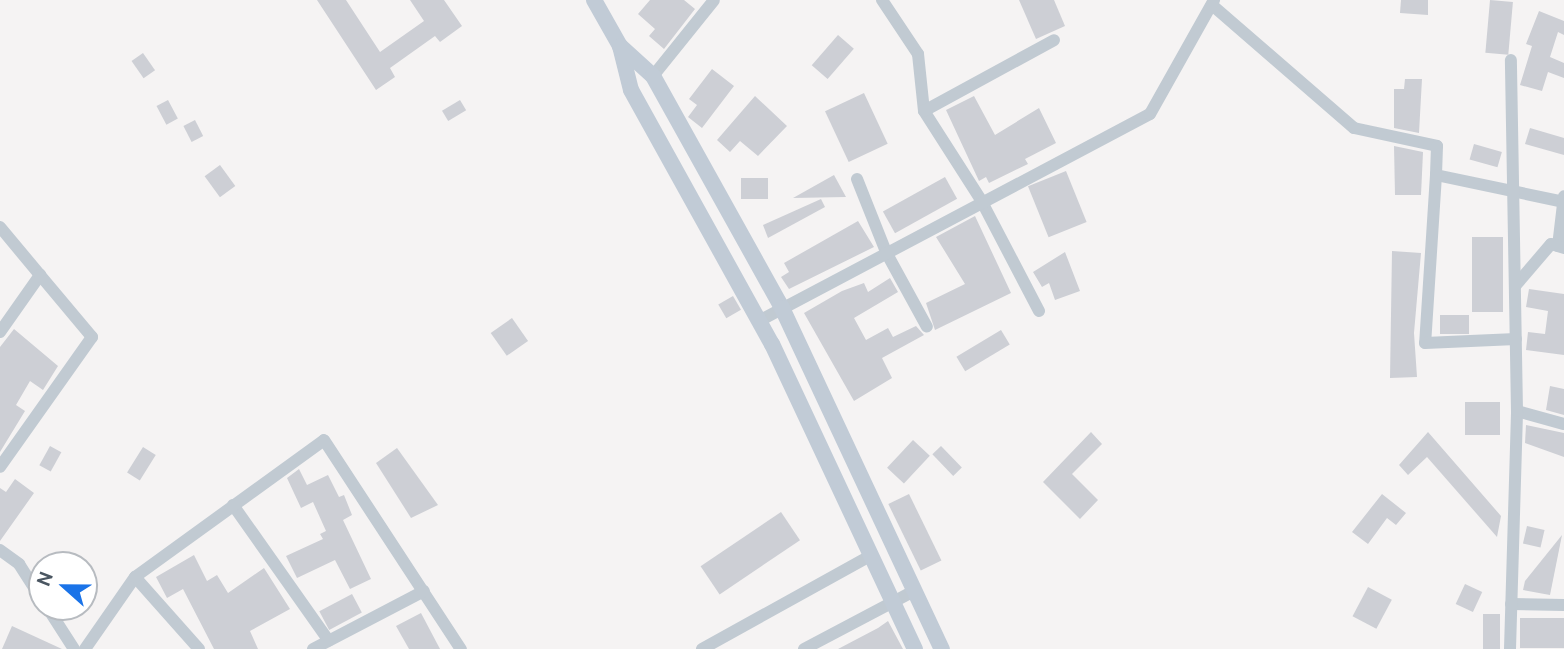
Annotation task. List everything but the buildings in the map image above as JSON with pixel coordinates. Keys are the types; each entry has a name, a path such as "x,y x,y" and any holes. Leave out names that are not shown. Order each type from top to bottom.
{"main road":[{"path":"593,0 620,46 631,90 759,321 915,649"},
{"path":"620,46 653,76 782,308 942,649"}],"street":[{"path":"653,76 713,0"},
{"path":"879,1 918,54 924,111 981,201 1039,311"},
{"path":"759,321 981,201 1150,114 1213,3 1354,128 1437,146 1425,343 1516,339"},
{"path":"924,111 1055,40"},
{"path":"1510,649 1517,411 1511,60"},
{"path":"1436,175 1513,195 1564,200 1561,247 1551,244 1515,286"},
{"path":"857,179 886,252 928,327"},
{"path":"0,227 92,337 0,467"},
{"path":"0,331 40,275"},
{"path":"1517,411 1564,424"},
{"path":"85,649 135,577 324,440 461,649"},
{"path":"233,505 329,641"},
{"path":"0,550 19,564 28,578"},
{"path":"702,649 870,556"},
{"path":"135,577 199,649"},
{"path":"313,649 424,592"},
{"path":"804,649 915,592"},
{"path":"1511,604 1564,606"},
{"path":"56,621 74,649"}]}
